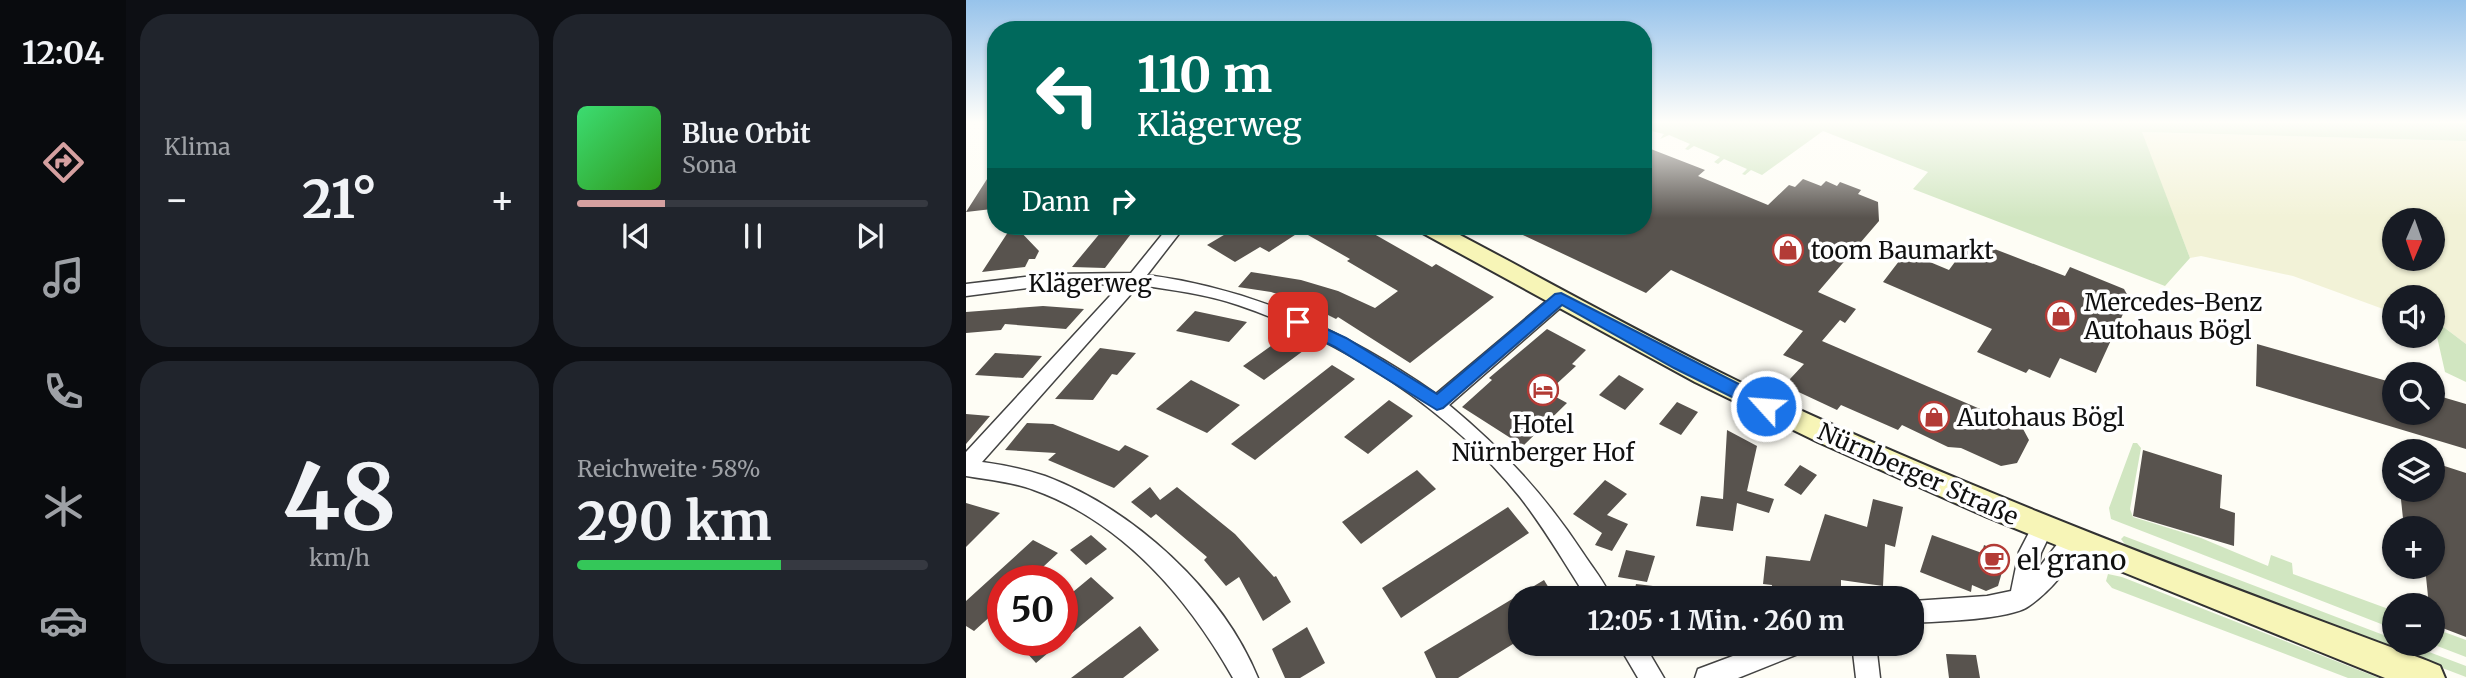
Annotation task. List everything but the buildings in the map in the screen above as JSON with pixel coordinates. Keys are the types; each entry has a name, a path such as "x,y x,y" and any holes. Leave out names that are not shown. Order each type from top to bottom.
{"main road":[{"name":"Nürnberger Straße","path":"1444,235 1733,390 2073,541 2428,678"}],"street":[{"path":"1170,235 1135,279 966,467 1038,483 1077,500 1128,533 1166,564 1194,597 1246,678"},
{"name":"Klägerweg","path":"966,290 1032,281 1135,279 1215,294 1276,311 1341,342 1437,403 1516,478 1592,586"},
{"path":"1437,403 1561,298"},
{"path":"2021,599 2030,552 2042,528"},
{"path":"1924,612 1989,609 2021,599 2040,584 2073,541"},
{"path":"1638,656 1652,678"},
{"path":"1707,678 1764,656"},
{"path":"1865,656 1868,678"}],"green space":[{"path":"1714,155 1790,155 1762,175 1751,170 1745,175 1742,174 1747,169 1724,159 1718,164 1714,162 1720,157"},
{"path":"1884,155 2151,155 2190,258 2165,286 1913,189 1928,172"},
{"path":"2150,155 2466,155 2466,344 2445,328 2445,285 2382,285 2382,309 2293,276 2201,256 2190,258"},
{"path":"2445,328 2466,344 2466,382 2445,372 2445,362 2443,362 2440,348 2445,348"},
{"path":"2133,443 2137,443 2141,448 2130,509 2133,517 2201,538 2268,566 2271,555 2292,563 2293,574 2382,607 2382,624 2111,519 2109,508"},
{"path":"2124,536 2382,634 2382,645 2138,552 2127,547 2121,539"},
{"path":"2108,574 2122,577 2379,678 2348,678 2112,588 2106,581"},
{"path":"2445,632 2466,640 2466,657 2445,649"},
{"path":"2411,656 2440,656 2466,666 2466,677"}],"place":[{"name":"toom Baumarkt","path":"1788,250"},
{"name":"Mercedes-Benz Autohaus Bögl","path":"2061,316"},
{"name":"Hotel Nürnberger Hof","path":"1543,390"},
{"name":"Autohaus Bögl","path":"1934,417"},
{"name":"el grano","path":"1994,560"}],"route":[{"path":"1298,322 1341,342 1437,403 1561,298 1712,380 1766,406"}]}
